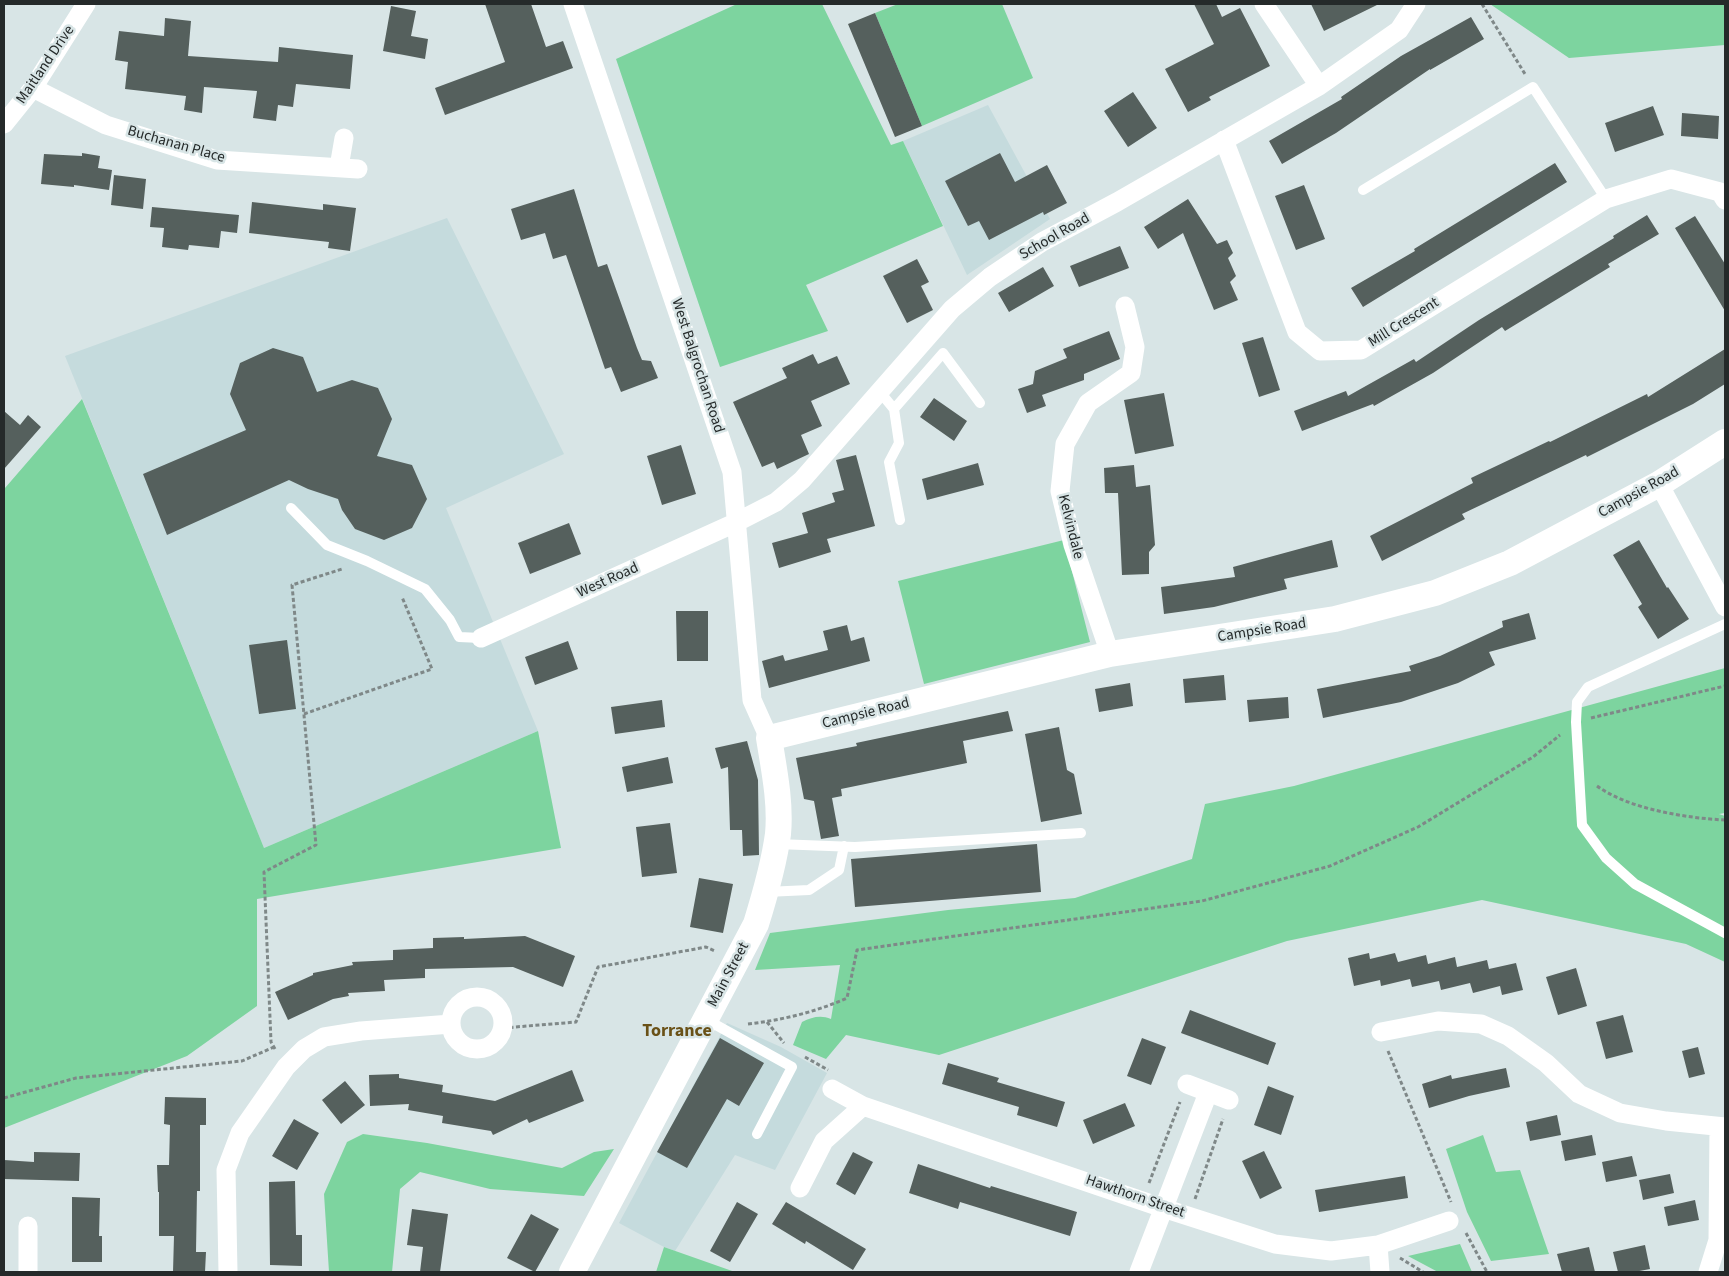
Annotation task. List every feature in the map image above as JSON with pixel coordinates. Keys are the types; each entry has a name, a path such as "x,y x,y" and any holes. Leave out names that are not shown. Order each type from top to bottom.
{"main road":[{"name":"Campsie Road","path":"769,738 1110,654 1336,619 1435,593 1510,564 1659,484 1725,442"},
{"name":"Main Street","path":"572,1272 756,924 766,892 778,832 777,793 769,738"}],"street":[{"name":"Maitland Drive","path":"4,124 33,88 86,4"},
{"name":"West Balgrochan Road","path":"573,4 732,472 752,700 769,738"},
{"path":"1264,4 1319,86"},
{"name":"School Road","path":"735,523 776,502 802,480 952,310 990,277 1042,242 1117,202 1319,86 1399,30 1416,4"},
{"name":"Buchanan Place","path":"33,88 106,125 218,160 358,169"},
{"path":"339,167 344,138"},
{"name":"Mill Crescent","path":"1224,140 1297,332 1320,351 1361,350 1606,199 1670,179 1723,194"},
{"name":"Kelvindale","path":"1110,654 1073,546 1060,490 1065,444 1088,404 1131,374 1135,347 1125,306"},
{"path":"1659,484 1725,607"},
{"name":"West Road","path":"480,638 735,523"},
{"path":"470,997 488,998 501,1011 504,1019 503,1028 495,1042 488,1047 480,1049 464,1045 453,1033 452,1016 456,1007 462,1001 470,997"},
{"path":"1380,1032 1438,1021 1481,1024 1508,1036 1546,1063 1580,1094 1620,1113 1666,1121 1722,1127 1718,1240 1708,1272"},
{"path":"228,1272 226,1170 240,1133 286,1067 304,1049 324,1037 361,1031 451,1024"},
{"path":"1187,1084 1229,1100"},
{"name":"Hawthorn Street","path":"832,1089 864,1106 1163,1208 1276,1244 1331,1251 1378,1245 1455,1218"},
{"path":"1138,1272 1208,1093"},
{"path":"800,1188 824,1141 864,1106"},
{"path":"28,1226 28,1272"},
{"path":"1378,1245 1380,1272"}],"lane":[{"path":"1363,190 1533,87 1606,199"},
{"path":"894,409 943,353 980,403"},
{"path":"880,392 894,409 899,443 889,462 900,520"},
{"path":"292,508 326,545 367,561 425,589 450,620 459,637 480,638"},
{"path":"1725,624 1588,687 1578,702 1576,722 1582,825 1606,858 1635,884 1725,933"},
{"path":"776,844 844,846 1081,833"},
{"path":"766,892 809,890 838,870 844,846"},
{"path":"706,1020 792,1067 757,1134"}],"path":[{"path":"1482,4 1533,87"},
{"path":"286,1067 271,1042 264,872 316,845 292,585 367,561"},
{"path":"304,714 432,669 392,573"},
{"path":"767,1022 823,1008 847,998 856,950 1202,901 1330,866 1418,827 1533,757 1576,722 1725,686"},
{"path":"1580,774 1611,796 1658,810 1725,820"},
{"path":"503,1028 576,1022 598,967 706,947 737,959"},
{"path":"1380,1032 1455,1218 1487,1272"},
{"path":"4,1098 76,1078 242,1061 274,1047"},
{"path":"1142,1200 1187,1084"},
{"path":"1189,1216 1229,1100"}],"shaded area":[{"path":"988,105 1050,219 967,275 903,141"},
{"path":"447,218 564,454 446,508 538,731 264,848 65,356"},
{"path":"727,1023 781,1047 827,1073 775,1170 735,1155 675,1251 619,1223"}],"green space":[{"path":"737,4 822,4 891,145 903,141 943,226 806,285 828,331 720,367 616,59"},
{"path":"898,4 1002,4 1033,78 922,126 875,13"},
{"path":"1490,4 1725,4 1725,45 1569,58"},
{"path":"82,399 264,848 538,731 561,848 257,899 257,1006 187,1056 4,1128 4,492 5,488"},
{"path":"1064,540 1090,642 924,684 898,581"},
{"path":"1725,668 1725,813 1719,814 1725,816 1725,962 1686,944 1482,900 1287,941 939,1055 846,1035 826,1059 793,1045 802,1022 816,1017 831,1019 840,965 755,970 770,933 948,910 1075,898 1192,859 1205,804 1294,786"},
{"path":"363,1134 427,1143 562,1168 594,1152 614,1149 584,1196 490,1189 420,1172 400,1189 392,1272 329,1272 324,1194 347,1142"},
{"path":"1483,1135 1496,1172 1520,1170 1549,1254 1491,1261 1467,1212 1446,1149"},
{"path":"1460,1244 1472,1272 1438,1272 1408,1256"},
{"path":"664,1247 735,1272 656,1272"}],"building":[{"path":"485,4 531,4 546,47 563,41 573,68 445,115 435,88 505,62"},
{"path":"1194,4 1216,4 1222,17 1240,8 1270,66 1209,97 1211,100 1188,112 1165,69 1214,44"},
{"path":"1311,4 1379,4 1324,31"},
{"path":"391,6 416,11 411,36 428,39 425,59 383,51"},
{"path":"875,13 922,126 895,137 848,24"},
{"path":"1471,17 1484,39 1430,69 1336,133 1282,164 1269,141 1342,99 1341,97 1401,56"},
{"path":"165,18 191,21 188,56 278,62 279,47 353,55 350,89 296,84 293,107 278,105 276,121 253,118 257,91 204,87 202,113 184,110 186,96 125,89 128,62 115,60 119,31 164,36"},
{"path":"1133,92 1157,128 1128,147 1104,111"},
{"path":"1653,106 1664,135 1615,152 1605,123"},
{"path":"1682,113 1719,116 1718,139 1681,136"},
{"path":"82,153 100,156 98,168 112,170 109,190 74,185 74,187 41,184 44,154 82,156"},
{"path":"1000,153 1015,182 1047,165 1067,203 1044,215 1043,212 989,240 979,221 968,226 945,181"},
{"path":"1555,163 1567,182 1363,307 1351,288 1415,251 1414,249"},
{"path":"114,175 146,179 143,209 111,205"},
{"path":"1304,185 1325,239 1296,250 1275,196"},
{"path":"574,189 598,267 607,264 642,360 651,361 658,378 621,392 611,367 605,369 566,255 553,259 545,233 521,240 511,209"},
{"path":"1188,199 1217,244 1227,240 1233,253 1228,258 1236,276 1230,282 1238,300 1214,310 1183,233 1158,249 1144,227"},
{"path":"252,202 323,210 323,204 356,208 350,251 328,248 329,242 249,233"},
{"path":"152,207 239,215 237,233 221,231 219,248 189,245 188,250 162,247 164,228 150,227"},
{"path":"1647,215 1659,234 1608,264 1610,267 1505,331 1502,327 1433,373 1374,406 1373,404 1302,431 1294,411 1346,391 1348,396 1414,359 1416,362 1479,320 1614,238 1613,236"},
{"path":"1695,216 1725,264 1725,311 1675,228"},
{"path":"1120,246 1129,268 1079,287 1070,266"},
{"path":"917,259 929,282 921,286 933,310 907,323 883,276"},
{"path":"1043,267 1054,286 1009,312 998,293"},
{"path":"1109,331 1120,359 1084,374 1084,380 1042,395 1046,406 1027,413 1018,389 1033,384 1035,371 1067,358 1063,349"},
{"path":"1263,337 1280,390 1259,397 1242,343"},
{"path":"273,348 303,357 317,392 352,380 378,388 392,419 377,456 412,465 427,499 412,528 384,540 355,529 342,510 338,499 308,489 289,480 167,535 143,474 246,430 230,394 240,363"},
{"path":"1725,349 1725,384 1693,404 1587,457 1586,455 1462,514 1465,519 1382,561 1370,536 1473,483 1471,478 1550,442 1647,394 1648,397"},
{"path":"813,354 818,364 837,356 850,384 811,401 822,426 801,435 809,454 777,469 774,462 762,467 733,402 787,378 782,368"},
{"path":"1164,393 1174,446 1135,454 1124,400"},
{"path":"934,398 967,421 954,441 920,417"},
{"path":"4,411 20,425 28,415 41,427 4,469"},
{"path":"681,445 696,494 662,505 647,456"},
{"path":"856,455 875,526 827,539 831,552 779,568 772,543 808,533 802,513 835,502 832,493 844,490 836,460"},
{"path":"978,463 984,485 927,500 922,479"},
{"path":"1134,465 1136,487 1150,485 1155,545 1149,552 1149,574 1122,575 1118,493 1105,493 1104,468"},
{"path":"569,523 581,554 530,574 518,543"},
{"path":"1332,540 1338,567 1284,579 1287,589 1214,607 1164,614 1161,587 1235,577 1233,567"},
{"path":"1639,540 1667,588 1689,619 1658,639 1638,607 1642,604 1613,555"},
{"path":"676,611 708,611 708,661 677,661"},
{"path":"1529,613 1536,639 1489,652 1495,665 1458,683 1401,702 1323,718 1317,689 1411,671 1409,666 1440,656 1503,627 1502,621"},
{"path":"847,625 851,641 864,637 870,661 769,688 762,661 783,655 785,661 828,650 823,631"},
{"path":"287,640 296,709 259,714 249,645"},
{"path":"568,641 578,669 535,685 525,657"},
{"path":"1224,675 1226,700 1185,703 1183,679"},
{"path":"1130,683 1133,706 1099,712 1095,689"},
{"path":"1288,697 1289,718 1249,722 1247,700"},
{"path":"662,700 665,727 615,734 611,707"},
{"path":"1008,711 1013,731 963,741 967,763 841,789 842,796 832,798 839,836 821,839 814,801 804,799 796,758 857,746 856,743"},
{"path":"1059,727 1067,770 1074,774 1082,814 1041,822 1025,734"},
{"path":"747,741 758,780 759,855 743,856 742,830 730,830 728,767 721,769 715,748"},
{"path":"668,757 673,783 627,792 622,767"},
{"path":"670,823 677,873 642,877 636,827"},
{"path":"1037,844 1041,892 855,907 851,859"},
{"path":"699,878 733,884 723,933 690,927"},
{"path":"525,936 575,956 563,987 513,967 425,969 425,978 384,980 385,991 348,993 349,996 333,999 288,1020 275,992 313,975 313,973 353,965 352,962 393,960 393,950 433,948 433,938 464,937 464,939"},
{"path":"1369,953 1370,959 1395,953 1398,962 1426,955 1428,964 1455,957 1457,967 1487,960 1489,969 1516,963 1523,990 1502,995 1500,986 1473,993 1470,983 1441,990 1439,981 1412,987 1410,979 1381,986 1380,980 1354,986 1348,958"},
{"path":"1576,968 1587,1006 1558,1015 1546,977"},
{"path":"1190,1010 1276,1043 1268,1065 1181,1033"},
{"path":"1623,1015 1633,1052 1606,1059 1596,1022"},
{"path":"720,1038 764,1063 739,1106 727,1099 687,1168 657,1152"},
{"path":"1142,1038 1166,1047 1151,1085 1127,1076"},
{"path":"1698,1047 1705,1074 1689,1078 1682,1051"},
{"path":"948,1063 999,1078 997,1082 1065,1102 1057,1127 1017,1115 1019,1107 942,1084"},
{"path":"1506,1068 1510,1087 1469,1096 1429,1108 1422,1084 1451,1075 1452,1079"},
{"path":"572,1070 584,1101 529,1123 527,1119 493,1135 491,1131 442,1123 443,1116 408,1110 409,1104 370,1106 369,1075 399,1074 399,1078 443,1085 442,1092 495,1101"},
{"path":"345,1081 365,1105 341,1124 322,1100"},
{"path":"1268,1086 1294,1096 1281,1135 1254,1125"},
{"path":"165,1097 206,1098 206,1125 200,1125 200,1191 197,1191 196,1252 206,1252 205,1272 173,1272 174,1236 159,1236 157,1165 169,1165 170,1125 164,1124"},
{"path":"1125,1103 1135,1126 1093,1144 1083,1120"},
{"path":"1557,1115 1561,1135 1530,1141 1526,1122"},
{"path":"294,1119 319,1133 297,1170 272,1156"},
{"path":"1592,1135 1596,1155 1565,1161 1561,1141"},
{"path":"1264,1151 1282,1188 1260,1199 1242,1161"},
{"path":"34,1152 80,1153 79,1181 4,1179 4,1160 34,1162"},
{"path":"853,1152 873,1162 855,1195 836,1184"},
{"path":"1632,1156 1637,1176 1606,1182 1602,1162"},
{"path":"918,1164 990,1188 991,1186 1077,1212 1070,1236 960,1202 958,1209 909,1193"},
{"path":"1670,1174 1674,1193 1643,1200 1639,1180"},
{"path":"1405,1176 1408,1198 1319,1212 1315,1190"},
{"path":"295,1181 296,1235 302,1235 302,1266 270,1265 269,1182"},
{"path":"72,1197 100,1198 99,1236 102,1236 102,1262 72,1262"},
{"path":"1695,1200 1699,1220 1668,1226 1664,1207"},
{"path":"737,1202 758,1214 730,1262 710,1251"},
{"path":"786,1202 866,1249 853,1270 806,1241 805,1244 772,1224"},
{"path":"412,1209 448,1214 440,1272 420,1272 423,1247 407,1245"},
{"path":"531,1214 559,1229 535,1272 507,1258"},
{"path":"1645,1245 1650,1269 1618,1272 1613,1252"},
{"path":"1589,1247 1595,1272 1562,1272 1557,1254"}],"district":[{"name":"Torrance","path":"677,1032"}]}
